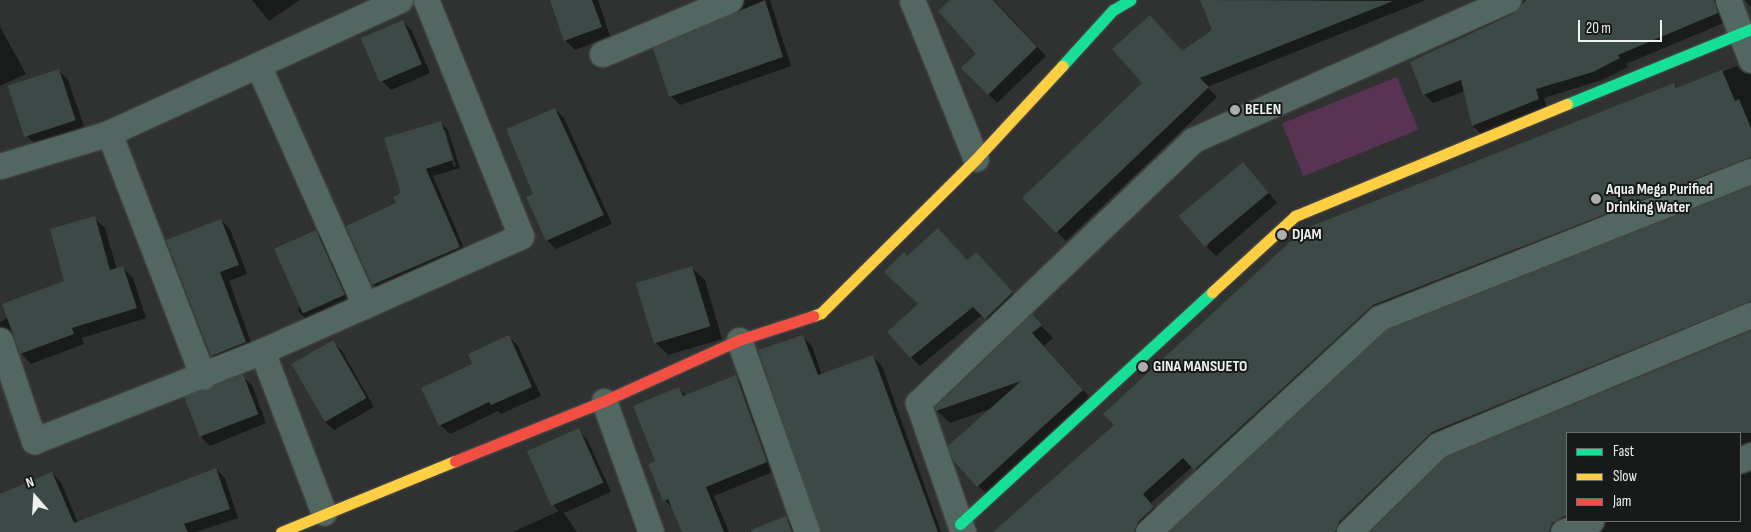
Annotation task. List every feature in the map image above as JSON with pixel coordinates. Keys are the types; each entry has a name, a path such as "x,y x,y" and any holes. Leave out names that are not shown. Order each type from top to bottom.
{"street":[{"path":"0,166 109,132 400,0"},
{"path":"0,340 34,440 203,376 521,236 426,0"},
{"path":"602,54 730,0"},
{"path":"281,532 604,401 739,340 821,312 976,159 1113,10 1130,0"},
{"path":"1508,0 1193,140 918,404 961,528 1295,216 1746,31"},
{"path":"1728,0 1746,31 1751,60"},
{"path":"920,4 976,159"},
{"path":"258,65 365,306"},
{"path":"109,132 203,376"},
{"path":"1148,532 1379,318 1751,171"},
{"path":"1349,532 1438,444 1751,315"},
{"path":"739,340 807,532"},
{"path":"262,351 324,513"},
{"path":"604,401 651,532"},
{"path":"1563,532 1588,522"}],"shaded area":[{"path":"1397,77 1418,130 1303,176 1282,123"}],"building":[{"path":"550,0 592,0 602,27 564,41"},
{"path":"765,0 783,57 669,97 653,48"},
{"path":"950,0 993,0 1037,47 988,95 961,68 976,54 938,11"},
{"path":"1200,0 1393,1 1200,78 1209,87 1056,233 1022,198 1142,83 1112,49 1150,15 1182,51 1212,30"},
{"path":"1526,0 1714,0 1718,13 1618,55 1620,58 1593,72 1536,89 1539,99 1472,126 1461,80 1423,95 1410,62 1514,13"},
{"path":"403,20 422,64 379,82 361,38"},
{"path":"59,69 76,120 24,137 8,86"},
{"path":"1722,70 1735,101 1739,99 1751,128 1751,157 1373,305 1194,470 1183,458 1143,494 1154,507 1138,522 1134,532 993,532 1114,425 1103,414 1304,229 1674,83 1676,88"},
{"path":"555,108 604,215 546,241 526,197 533,194 506,129"},
{"path":"441,121 453,160 426,169 460,247 372,285 346,226 396,203 393,197 401,193 384,138"},
{"path":"1243,162 1269,193 1204,247 1179,216"},
{"path":"1751,186 1751,301 1432,432 1339,522 1335,532 1169,532 1387,330"},
{"path":"95,216 110,270 123,266 137,308 72,328 74,334 20,354 2,304 64,281 50,229"},
{"path":"221,219 239,265 220,272 246,342 211,356 166,240"},
{"path":"938,228 967,260 976,252 1013,292 985,319 973,307 910,358 887,332 918,304 884,272 904,252 907,256"},
{"path":"316,230 345,295 303,314 274,249"},
{"path":"692,266 710,326 654,343 636,283"},
{"path":"1032,314 1042,325 1032,333 1083,390 977,487 953,460 948,446 1021,381 936,411 935,407"},
{"path":"1751,331 1751,433 1566,432 1566,516 1552,523 1549,532 1370,532 1446,457"},
{"path":"509,335 532,387 491,405 489,402 439,426 421,388 472,364 468,354"},
{"path":"803,335 818,375 873,355 938,532 821,532 758,350"},
{"path":"333,340 366,398 325,422 291,364"},
{"path":"243,374 258,414 200,437 184,397"},
{"path":"736,375 767,462 706,487 724,532 682,532 668,499 663,501 648,464 655,461 633,406 679,387 683,396"},
{"path":"579,428 603,483 551,506 527,451"},
{"path":"216,468 230,509 184,524 188,532 0,532 0,494 52,472 74,523"},
{"path":"786,516 792,532 751,532 751,530"}],"traffic: fast":[{"path":"1062,66 1113,10 1130,0"},
{"path":"1567,104 1751,29"},
{"path":"960,524 1212,292"}],"traffic: slow":[{"path":"813,316 821,313 976,159 1062,66"},
{"path":"1212,292 1295,216 1567,104"},
{"path":"281,532 455,461"}],"traffic: jam":[{"path":"455,461 604,401 739,340 813,316"}],"place":[{"name":"BELEN","path":"1235,110"},
{"name":"Aqua Mega Purified Drinking Water","path":"1596,199"},
{"name":"DJAM","path":"1282,235"},
{"name":"GINA MANSUETO","path":"1143,367"}]}
